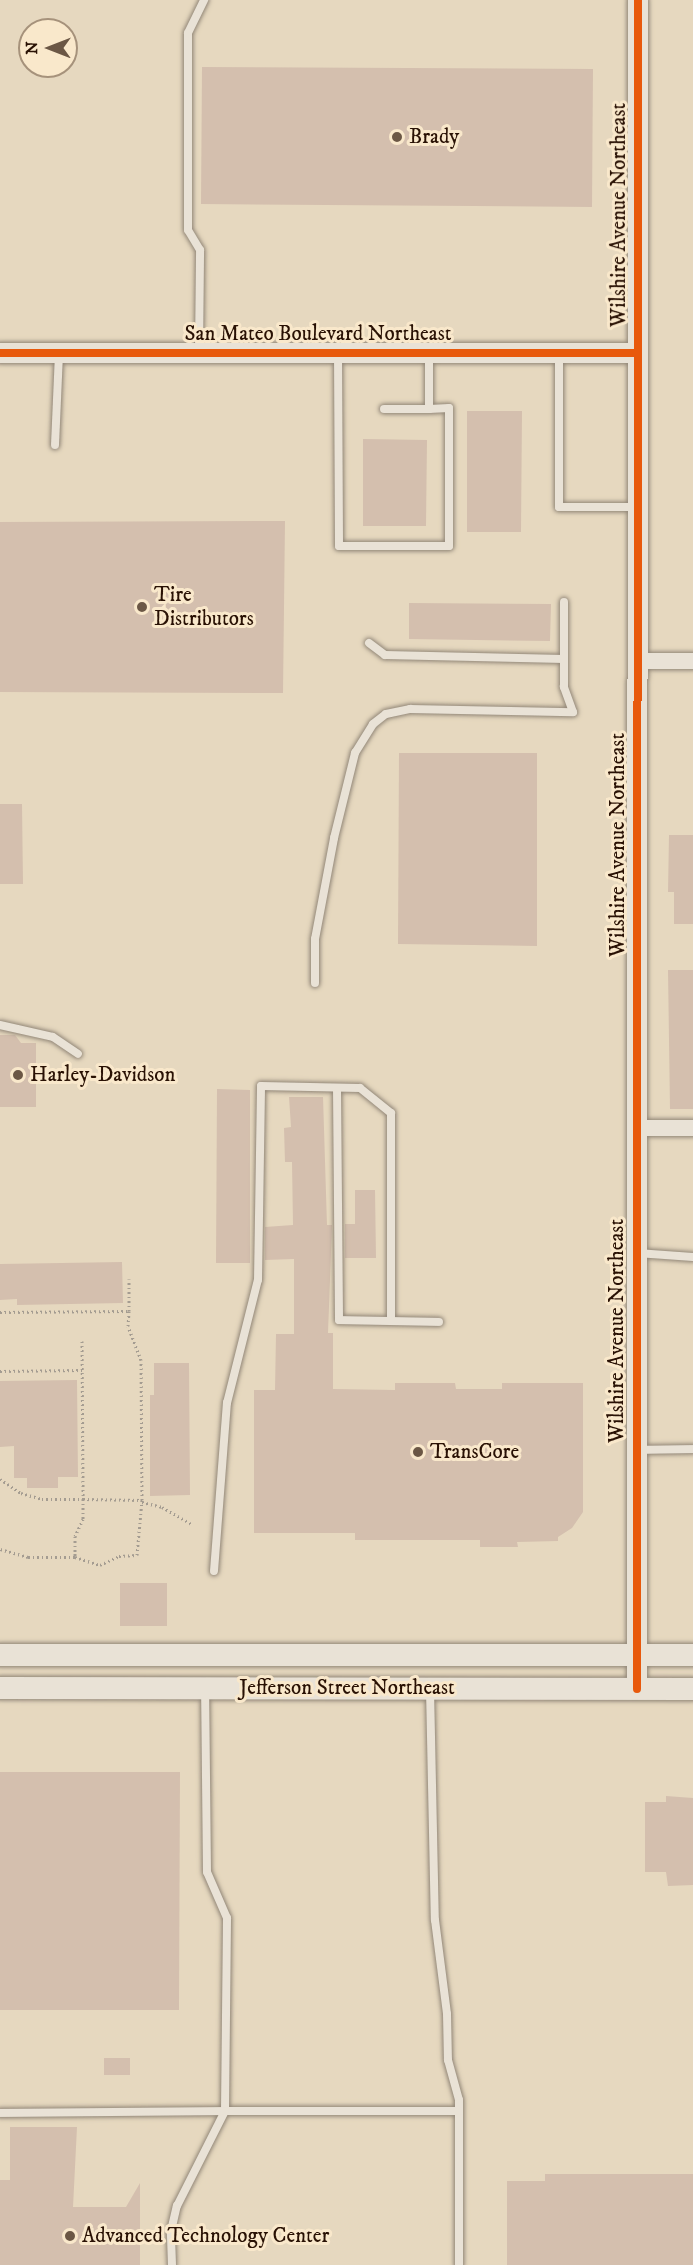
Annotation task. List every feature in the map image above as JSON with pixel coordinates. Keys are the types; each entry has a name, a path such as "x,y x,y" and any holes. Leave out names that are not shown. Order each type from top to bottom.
{"main road":[{"name":"Jefferson Street Northeast","path":"0,1655 693,1655"},
{"name":"Jefferson Street Northeast","path":"0,1688 693,1689"}],"street":[{"name":"Wilshire Avenue Northeast","path":"637,1689 635,1655 635,1252 638,0"},
{"name":"San Mateo Boulevard Northeast","path":"0,352 636,353"},
{"path":"636,662 693,661"},
{"path":"636,1128 693,1128"}],"lane":[{"path":"199,352 200,250 188,230 188,33 204,0"},
{"path":"55,445 59,352"},
{"path":"338,352 339,546 449,546 449,408 384,409"},
{"path":"429,352 429,408"},
{"path":"559,352 559,507 636,507"},
{"path":"315,983 315,939 334,838 355,753 373,724 386,714 410,709 573,712 564,687 564,602"},
{"path":"369,643 385,655 564,659"},
{"path":"0,1025 52,1037 78,1054"},
{"path":"214,1571 227,1403 258,1280 261,1086 360,1088 391,1113 391,1321"},
{"path":"337,1088 339,1320 440,1322"},
{"path":"635,1252 693,1257"},
{"path":"635,1450 693,1449"},
{"path":"172,2265 171,2231 177,2206 225,2111 227,1918 207,1872 205,1688"},
{"path":"430,1689 435,1920 447,2014 448,2060 459,2111 459,2265"},
{"path":"0,2112 459,2111"}],"path":[{"path":"0,1549 28,1557 75,1557 100,1565 119,1556 137,1555 142,1501 141,1360 128,1326 129,1279"},
{"path":"0,1312 129,1311"},
{"path":"75,1557 83,1499 82,1341"},
{"path":"0,1371 82,1370"},
{"path":"0,1479 21,1493 42,1499 142,1501 162,1507 191,1524"}],"building":[{"name":"Brady","path":"202,67 593,69 592,207 201,204"},
{"path":"467,411 522,411 521,532 467,532"},
{"path":"363,439 427,440 426,526 363,526"},
{"name":"Tire Distributors","path":"285,521 283,693 0,692 0,522"},
{"path":"409,603 551,604 550,641 409,639"},
{"path":"399,753 537,753 537,946 398,944"},
{"path":"0,804 22,804 23,884 0,884"},
{"path":"669,835 693,835 693,924 674,924 674,892 668,892"},
{"path":"668,970 693,970 693,1109 670,1109"},
{"name":"Harley-Davidson","path":"0,1035 15,1035 21,1043 36,1043 36,1107 0,1107"},
{"path":"217,1089 250,1090 250,1263 216,1263"},
{"name":"TransCore","path":"289,1097 323,1097 327,1225 332,1225 328,1333 333,1333 333,1389 395,1390 395,1383 455,1383 456,1389 502,1389 502,1383 583,1383 583,1512 572,1528 558,1537 558,1541 517,1542 518,1547 480,1547 480,1540 355,1540 355,1533 254,1533 254,1390 275,1390 276,1334 294,1334 294,1259 265,1260 265,1227 293,1225 292,1162 285,1162 284,1128 291,1127"},
{"path":"355,1190 375,1190 376,1258 345,1258 345,1224 355,1224"},
{"path":"122,1262 123,1303 17,1305 17,1299 0,1300 0,1264"},
{"path":"154,1363 189,1363 190,1495 150,1496 150,1395 154,1395"},
{"path":"77,1380 78,1477 58,1477 58,1488 27,1488 27,1478 14,1478 14,1446 0,1447 0,1381"},
{"path":"120,1583 167,1583 167,1626 120,1626"},
{"path":"0,1772 180,1772 179,2010 0,2010"},
{"path":"666,1796 693,1798 693,1885 668,1886 666,1872 645,1872 645,1802 666,1802"},
{"path":"104,2058 130,2058 130,2075 104,2075"},
{"name":"Advanced Technology Center","path":"10,2127 77,2127 73,2207 126,2207 140,2183 140,2265 0,2265 0,2180 10,2180"},
{"path":"545,2174 693,2174 693,2265 507,2265 507,2181 545,2181"}],"cycle path":[{"path":"637,1689 638,0"},
{"path":"0,353 636,353"}],"place":[{"name":"Brady","path":"397,137"},
{"name":"Tire Distributors","path":"142,607"},
{"name":"Harley-Davidson","path":"18,1075"},
{"name":"TransCore","path":"418,1452"},
{"name":"Advanced Technology Center","path":"70,2236"}]}
